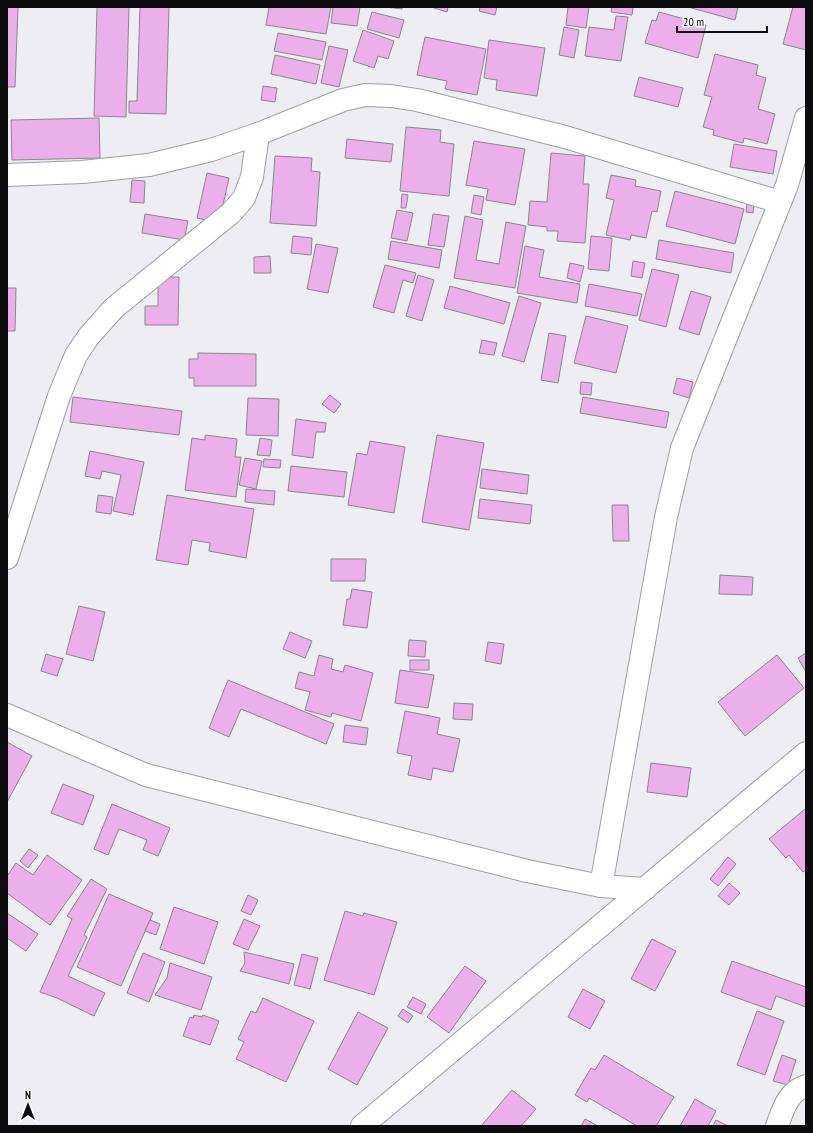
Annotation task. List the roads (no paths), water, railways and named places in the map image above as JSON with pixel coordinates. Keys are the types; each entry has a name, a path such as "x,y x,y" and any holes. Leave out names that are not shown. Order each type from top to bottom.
{"street":[{"path":"7,175 82,172 149,165 211,150 258,134 343,100 365,95 391,96 417,100 565,137 780,202"},
{"path":"601,886 666,517 682,448 787,185 806,118"},
{"path":"7,558 59,396 76,355 89,336 114,308 236,208 244,198 252,177 258,134"},
{"path":"7,715 146,775 527,871 601,886 645,889"},
{"path":"362,1126 806,753"},
{"path":"778,1126 790,1097 800,1088 806,1086"}]}
